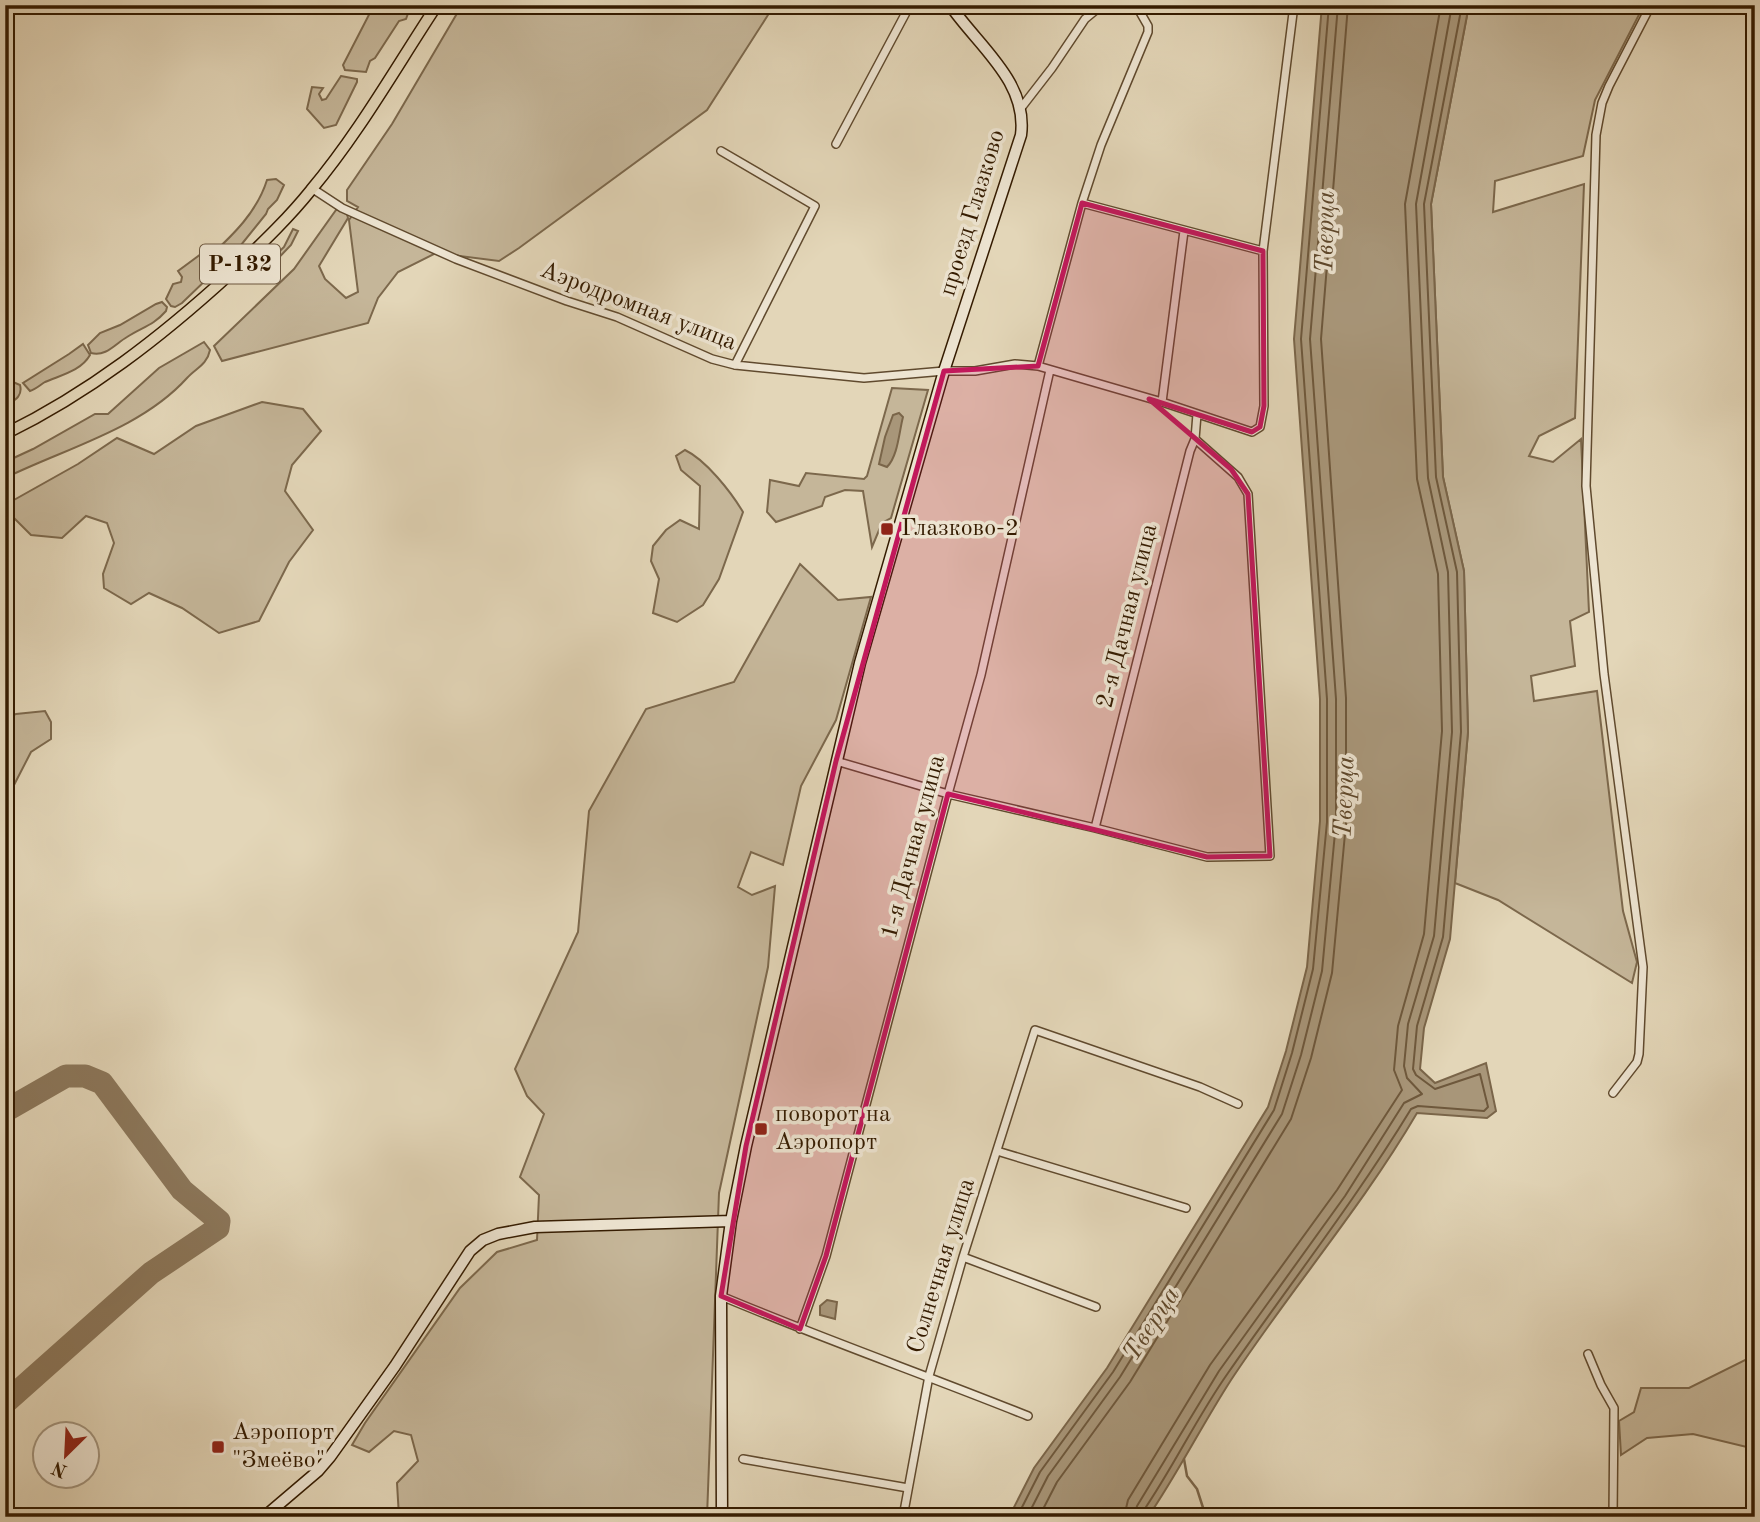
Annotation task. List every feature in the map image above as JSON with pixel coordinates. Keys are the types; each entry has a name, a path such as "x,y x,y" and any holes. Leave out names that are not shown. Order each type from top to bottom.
{"main road":[{"name":"Р-132","path":"5,434 90,386 161,335 241,263 313,189 437,5"},
{"name":"проезд Глазково","path":"722,1517 721,1296 731,1221 770,1035 860,663 907,493 944,370 1018,150 1022,126 1021,108 1009,80 950,5"},
{"path":"264,1517 318,1471 330,1457 395,1366 465,1256 483,1240 508,1231 535,1227 731,1221"}],"street":[{"path":"836,144 910,5"},
{"path":"1021,108 1085,19 1102,5"},
{"path":"1038,366 1082,202 1101,145 1148,32 1148,26 1136,5"},
{"path":"1082,202 1264,251 1294,5"},
{"path":"1613,1093 1637,1062 1639,1054 1643,967 1604,674 1586,486 1596,135 1602,103 1609,86 1651,5"},
{"path":"721,151 815,206 735,365"},
{"name":"Аэродромная улица","path":"313,189 342,208 456,259 617,317 712,359 735,365 864,379 1015,364 1038,366 1163,402 1252,432 1260,427 1265,406 1264,251"},
{"path":"1163,402 1184,231"},
{"name":"1-я Дачная улица","path":"800,1329 826,1256 947,794 981,675 1050,370"},
{"name":"2-я Дачная улица","path":"1095,828 1195,439 1197,414"},
{"path":"836,761 947,794 1207,857 1270,856 1248,494 1231,469 1195,439"},
{"name":"Солнечная улица","path":"903,1517 929,1376 963,1257 1035,1030 1200,1087 1238,1104"},
{"path":"997,1151 1186,1208"},
{"path":"963,1257 1096,1307"},
{"path":"721,1296 1028,1416"},
{"path":"1588,1354 1614,1408 1613,1517"},
{"path":"743,1459 908,1488"}],"highlighted area":[{"path":"1082,203 1263,251 1264,406 1260,427 1252,432 1149,399 1231,469 1248,494 1270,856 1207,857 948,794 826,1256 800,1329 721,1296 746,1146 836,761 944,371 1038,366"}],"shaded area":[{"path":"374,5 411,5 406,19 399,21 375,58 370,61 366,72 345,70 343,65"},
{"path":"462,5 769,5 768,15 707,110 519,248 499,261 436,253 398,272 378,298 368,323 222,361 214,346 294,269 336,210 346,210 348,218 319,266 325,279 346,298 358,292 349,220 358,207 347,201 347,190 392,124"},
{"path":"1469,5 1644,5 1595,100 1583,156 1495,181 1493,212 1584,184 1575,418 1539,436 1529,456 1553,462 1581,439 1589,612 1570,621 1575,666 1531,676 1534,701 1597,691 1623,911 1637,962 1632,983 1498,900 1455,883 1468,732 1464,571 1443,477 1431,204"},
{"path":"341,76 357,79 357,82 336,125 324,128 307,109 312,87 323,88 319,94 322,100 326,99"},
{"path":"276,179 284,185 277,200 237,250 182,303 171,306 166,299 173,284 181,282 182,277 178,271 201,254 205,253 209,257 218,249 251,213 267,180"},
{"path":"293,229 298,231 291,245 265,272 265,265 284,247"},
{"path":"162,302 167,307 166,311 157,320 106,352 91,353 88,345 100,333"},
{"path":"204,342 210,350 204,363 148,411 102,436 5,478 5,462 95,414 108,414 159,368"},
{"path":"83,344 90,355 76,369 30,391 23,383 69,354"},
{"path":"13,382 20,385 20,392 18,397 6,406 5,386"},
{"path":"892,388 928,390 891,518 882,523 872,547 863,491 845,490 825,497 822,506 776,522 767,512 770,480 799,486 806,473 864,479 867,476"},
{"path":"262,402 303,409 321,431 292,465 285,491 313,530 289,562 259,621 219,633 182,608 149,593 131,604 104,588 103,574 114,543 107,523 86,516 62,538 31,535 5,509 5,505 78,464 117,438 154,454 196,426"},
{"path":"685,450 725,486 743,512 719,579 703,605 677,622 653,613 659,579 651,561 653,546 666,530 680,520 699,529 700,486 681,470 676,456"},
{"path":"800,564 838,600 871,597 836,720 801,786 783,865 751,852 738,887 752,895 775,886 768,967 719,1193 707,1517 399,1517 397,1483 418,1461 411,1435 394,1431 369,1452 352,1445 460,1288 497,1252 537,1240 539,1195 520,1177 544,1114 527,1096 515,1069 578,932 589,811 646,709 734,682"},
{"path":"45,711 51,722 51,739 31,752 14,785 5,791 5,718"},
{"path":"1755,1355 1755,1449 1693,1434 1647,1438 1621,1455 1619,1421 1634,1412 1641,1388 1689,1388"}],"water":[{"name":"Тверца","path":"1322,5 1469,5 1431,204 1443,477 1464,571 1468,732 1450,939 1424,1028 1420,1069 1435,1083 1486,1063 1496,1111 1487,1118 1417,1113 1373,1182 1231,1380 1148,1517 1009,1517 1034,1468 1107,1368 1268,1107 1286,1051 1307,967 1320,821 1320,699 1294,339"},
{"path":"899,413 903,417 898,444 887,467 879,464 885,437 893,415"},
{"path":"827,1300 837,1302 835,1319 820,1315 820,1306"}],"waterway":[{"path":"1184,1459 1187,1476 1197,1489 1206,1517"}],"taxiway":[{"path":"5,1111 66,1076 85,1076 102,1083 182,1190 219,1221 218,1228 151,1273 5,1403"}],"place":[{"name":"Глазково-2","path":"887,529"},
{"name":"поворот на Аэропорт","path":"761,1129"},
{"name":"Аэропорт \"Змеёво\"","path":"218,1447"}]}
